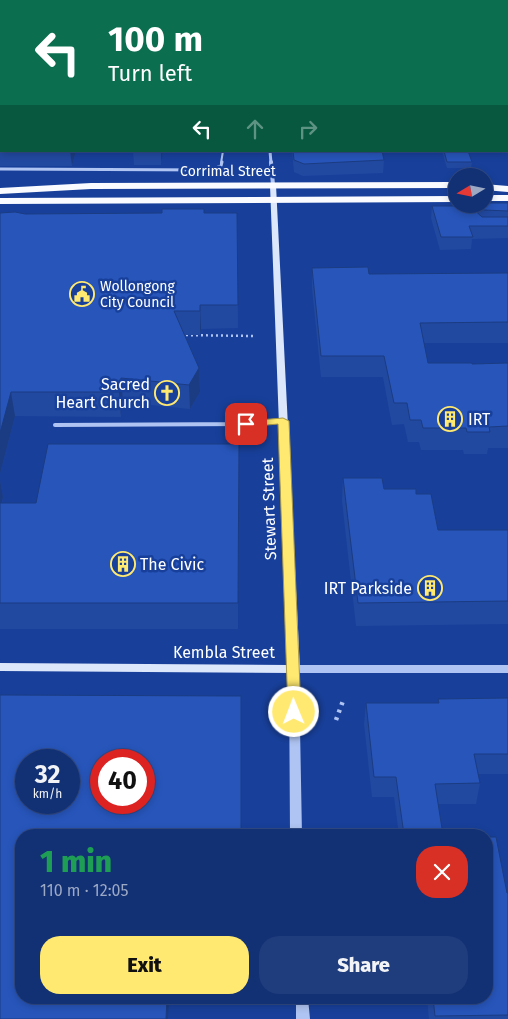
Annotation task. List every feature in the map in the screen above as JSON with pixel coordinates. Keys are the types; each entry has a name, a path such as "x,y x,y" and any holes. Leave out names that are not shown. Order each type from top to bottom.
{"main road":[{"name":"Stewart Street","path":"273,185 294,669"},
{"name":"Corrimal Street","path":"0,191 91,186 448,185"},
{"path":"493,187 508,188"},
{"path":"493,198 508,198"},
{"name":"Corrimal Street","path":"0,201 448,199"},
{"name":"Kembla Street","path":"0,667 294,669"}],"street":[{"name":"Stewart Street","path":"270,152 273,185"},
{"name":"Kembla Street","path":"294,669 508,668"},
{"name":"Stewart Street","path":"294,669 296,829"},
{"path":"302,1004 303,1019"}],"lane":[{"path":"0,169 211,170 222,165 222,152"},
{"path":"55,425 246,424 283,421"}],"path":[{"path":"175,335 253,336"},
{"path":"336,720 344,698"}],"building":[{"path":"293,152 382,152 384,160 304,164 294,160"},
{"path":"444,152 468,152 472,162 447,162"},
{"path":"493,203 508,203 508,211 493,210"},
{"path":"432,206 448,206 448,213 478,213 482,217 508,217 508,226 469,226 473,237 441,237"},
{"path":"162,209 204,209 204,213 237,213 238,305 200,305 200,311 174,311 199,368 189,385 121,378 119,392 11,392 0,433 0,213 162,213"},
{"path":"368,267 369,274 508,273 508,322 420,323 428,363 508,363 508,426 489,427 490,432 467,432 466,428 423,428 421,420 410,420 407,403 394,403 384,356 321,356 312,268"},
{"name":"The Civic","path":"48,444 239,444 238,603 0,603 0,503 36,503"},
{"name":"IRT Parkside","path":"343,478 382,478 384,489 416,489 416,494 431,494 438,530 508,530 508,601 358,603"},
{"path":"0,695 241,696 241,829 15,829 15,1004 167,1004 166,1019 0,1019"},
{"path":"508,698 508,754 474,754 480,783 435,784 442,829 403,829 396,777 374,777 366,703 439,703 438,699"},
{"path":"493,837 496,837 508,893 508,1015 435,1016 434,1004 493,1004"}],"place":[{"name":"Wollongong City Council","path":"82,294"},
{"name":"Sacred Heart Church","path":"167,393"},
{"name":"IRT","path":"450,419"},
{"name":"The Civic","path":"123,564"},
{"name":"IRT Parkside","path":"430,588"}],"route":[{"path":"246,424 283,421 294,669 294,712"}]}
